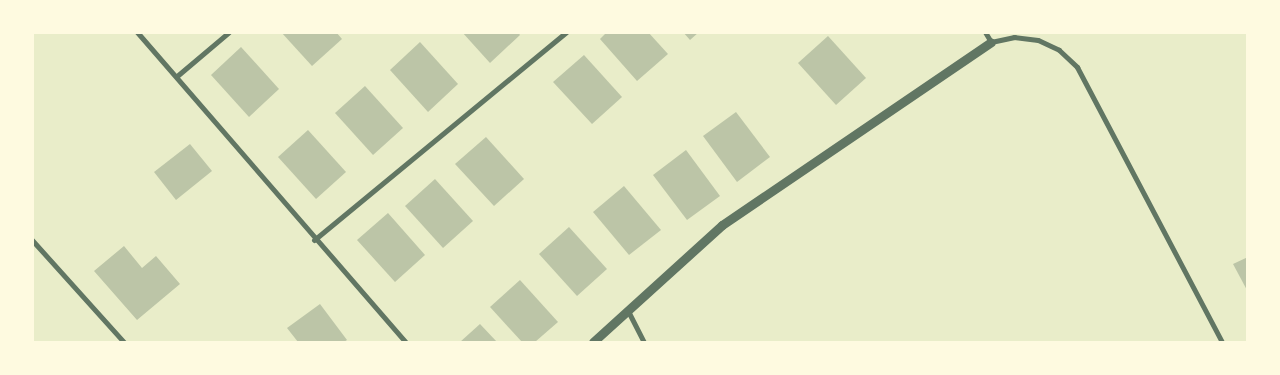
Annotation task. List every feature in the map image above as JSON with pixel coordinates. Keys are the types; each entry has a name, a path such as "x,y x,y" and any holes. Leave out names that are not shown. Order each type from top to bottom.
{"street":[{"path":"137,32 177,76 314,240 406,342"},
{"path":"177,76 229,32"},
{"path":"314,240 566,32"},
{"path":"985,32 991,42"},
{"path":"593,342 722,225 991,42 1014,37 1038,40 1060,50 1076,67 1222,342"},
{"path":"32,240 124,342"},
{"path":"628,311 644,342"}],"building":[{"path":"281,32 336,32 342,39 312,66"},
{"path":"462,32 518,32 520,35 490,63"},
{"path":"607,32 648,32 668,54 637,81 600,39"},
{"path":"683,32 699,32 690,40"},
{"path":"828,36 866,78 836,105 798,63"},
{"path":"420,42 458,84 428,112 390,70"},
{"path":"241,47 279,89 249,117 211,75"},
{"path":"584,55 622,97 592,124 553,82"},
{"path":"365,86 403,128 373,155 335,113"},
{"path":"736,112 770,157 737,182 703,136"},
{"path":"308,130 346,172 316,199 278,157"},
{"path":"486,137 524,179 494,206 455,164"},
{"path":"190,144 212,171 176,200 154,172"},
{"path":"686,150 720,196 687,220 653,175"},
{"path":"435,179 473,221 443,248 405,206"},
{"path":"624,186 661,230 629,255 593,212"},
{"path":"388,213 425,255 395,282 357,240"},
{"path":"569,227 607,269 577,296 539,254"},
{"path":"124,246 142,268 156,256 180,284 137,320 94,271"},
{"path":"1248,257 1248,292 1233,264"},
{"path":"520,280 558,322 535,342 522,342 490,307"},
{"path":"320,304 347,340 344,342 298,342 287,328"},
{"path":"480,324 497,342 460,342"}]}
